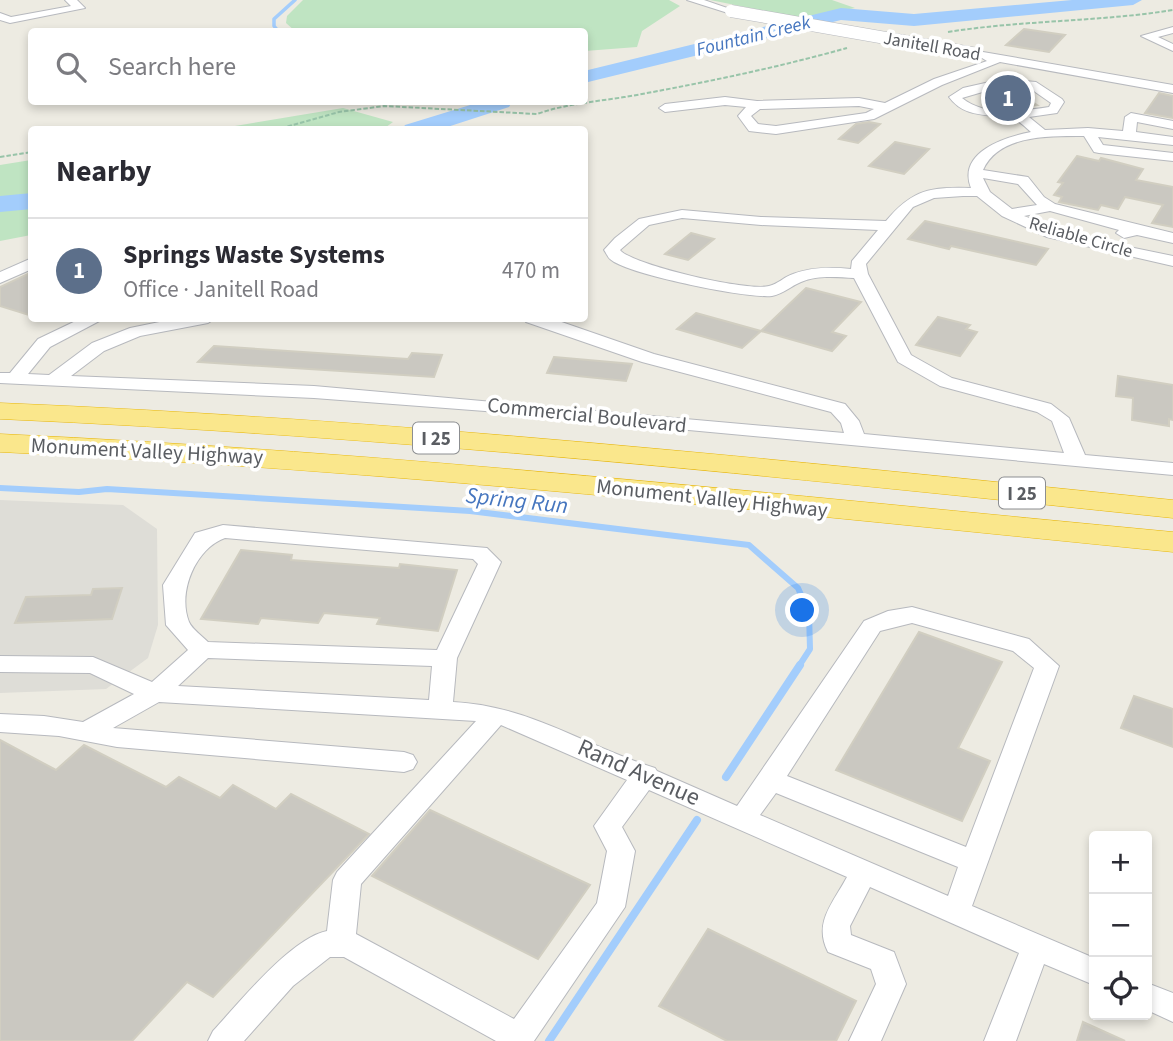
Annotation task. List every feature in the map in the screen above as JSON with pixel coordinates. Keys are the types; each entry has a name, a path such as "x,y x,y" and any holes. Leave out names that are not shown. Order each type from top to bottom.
{"highway":[{"name":"Monument Valley Highway","path":"0,411 305,427 870,478 1173,509"},
{"name":"Monument Valley Highway","path":"0,443 191,452 487,476 1173,542"},
{"path":"870,478 1003,478 1173,493"}],"street":[{"path":"0,16 10,20 80,8 70,0"},
{"name":"Janitell Road","path":"692,0 731,11 1173,89"},
{"path":"1173,31 1147,36 1173,48"},
{"path":"757,106 744,116 754,128 776,130 869,116 938,82 991,63 997,58"},
{"path":"1018,115 1053,110 1058,102 1044,89 1016,81 1000,82 962,92 955,97 967,107 1018,115 1042,134"},
{"path":"665,108 725,101 757,106 859,102 885,107"},
{"path":"1129,134 1131,117 1173,125"},
{"path":"1088,132 1099,149 1173,157"},
{"path":"982,192 976,183 975,173 981,159 994,148 1042,134 1129,134 1173,141"},
{"path":"975,173 1023,180 1039,200 1050,207 1173,238"},
{"path":"982,192 934,193 917,198 858,264 860,274 904,358 946,382 1044,408 1060,418 1077,460"},
{"name":"Reliable Circle","path":"982,192 1010,214 1055,233 1173,261"},
{"path":"1010,214 1050,207"},
{"path":"860,274 806,274 772,291 759,292 721,286 631,263 615,257 612,250 644,222 682,214 761,221 890,226"},
{"path":"1109,247 1123,233 1136,230"},
{"path":"0,278 28,265"},
{"path":"8,378 44,344 89,322"},
{"path":"55,379 109,342 136,332 187,322"},
{"path":"544,322 648,358 838,408 850,421 857,441"},
{"name":"Commercial Boulevard","path":"8,378 445,402 1173,469"},
{"path":"440,710 445,658 490,562 479,553 223,531 203,538 174,585 178,625 202,650 445,658"},
{"path":"743,818 872,626 888,619 912,615 1021,645 1047,666 957,912"},
{"path":"87,731 155,693 202,650"},
{"path":"0,664 93,665 155,693"},
{"name":"Rand Avenue","path":"155,693 496,715 534,727 646,775 1089,970"},
{"path":"340,944 347,880 496,715"},
{"path":"0,723 18,722 129,739 404,762"},
{"path":"224,1041 282,977 324,944 348,944 517,1039 611,907 621,851 608,826 646,775"},
{"path":"771,780 974,862"},
{"path":"863,871 835,926 838,943 883,961 891,984 865,1041"},
{"path":"1000,1041 1036,946"},
{"path":"1152,998 1173,1008"}],"path":[{"path":"945,33 990,25 1122,18 1173,10"},
{"path":"588,102 765,71 848,48"},
{"path":"289,126 339,112 384,106 537,114 568,105"},
{"path":"0,157 28,153"}],"shaded area":[{"path":"0,500 123,505 157,529 158,625 148,658 106,689 0,693"}],"green space":[{"path":"303,0 669,0 680,6 642,31 637,47 588,51 588,28 292,28 286,23 287,16"},
{"path":"710,0 832,0 855,8 800,18"},
{"path":"343,108 393,122 388,126 235,126"},
{"path":"28,160 28,236 0,241 0,165"}],"building":[{"path":"1024,29 1065,35 1049,52 1006,45"},
{"path":"1013,90 1037,105 1007,108 984,94"},
{"path":"1159,93 1173,96 1173,118 1145,113"},
{"path":"856,124 880,124 858,143 839,139"},
{"path":"895,142 929,149 904,174 869,166"},
{"path":"1077,156 1099,161 1101,158 1143,169 1136,180 1173,187 1173,227 1152,223 1163,205 1125,197 1118,209 1101,205 1098,210 1059,202 1062,197 1054,195 1063,183 1058,182"},
{"path":"925,221 1048,249 1036,265 908,239"},
{"path":"691,233 714,239 688,260 665,254"},
{"path":"28,274 28,315 0,306 0,287"},
{"path":"806,288 861,302 832,332 846,336 832,351 761,331"},
{"path":"696,313 761,331 742,348 677,329"},
{"path":"938,317 970,325 966,329 977,332 960,356 916,345"},
{"path":"214,346 408,359 412,353 442,355 434,377 198,362"},
{"path":"554,357 632,364 626,381 547,373"},
{"path":"1118,376 1173,385 1173,420 1169,419 1169,426 1132,420 1133,398 1116,396"},
{"path":"241,550 292,555 291,560 399,568 400,564 457,570 438,631 377,624 380,618 324,613 318,623 261,618 258,624 201,619"},
{"path":"122,588 112,619 15,623 26,597 91,595 93,589"},
{"path":"919,632 1002,662 958,748 990,761 962,821 836,770"},
{"path":"1134,696 1173,709 1173,747 1121,728"},
{"path":"0,740 56,770 84,745 166,787 179,777 220,798 233,785 276,809 291,794 369,834 213,997 187,982 132,1041 0,1041"},
{"path":"430,810 590,885 538,959 372,876"},
{"path":"708,929 856,1001 836,1041 727,1041 659,1006"},
{"path":"1083,1022 1125,1041 1077,1041"}],"waterway":[{"path":"276,28 274,19 295,0"},
{"name":"Fountain Creek","path":"588,76 841,14 914,20 1133,0"},
{"name":"Fountain Creek","path":"426,126 492,105"},
{"name":"Fountain Creek","path":"0,204 28,201"},
{"name":"Spring Run","path":"0,488 79,492 107,489 470,511 749,545 798,588 809,613 810,649 799,666"},
{"name":"Spring Run","path":"726,777 800,665"},
{"name":"Spring Run","path":"549,1041 697,820"}],"place":[{"name":"Springs Waste Systems","path":"1008,98"}]}
